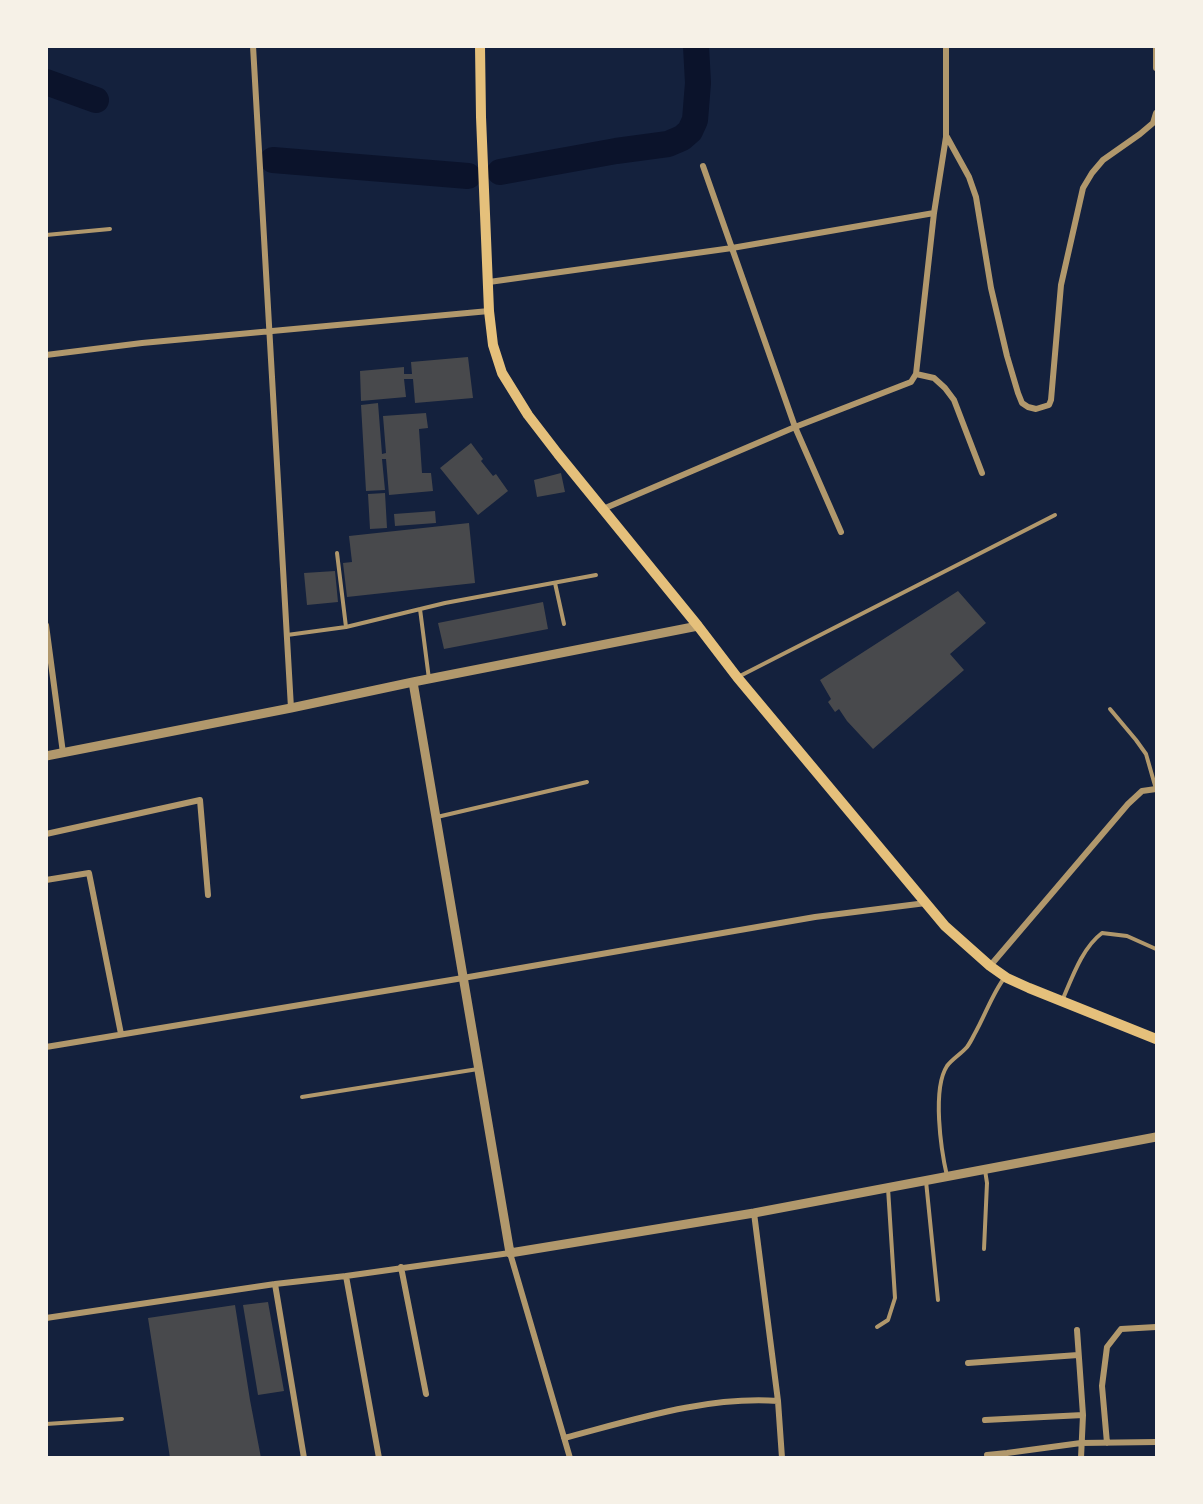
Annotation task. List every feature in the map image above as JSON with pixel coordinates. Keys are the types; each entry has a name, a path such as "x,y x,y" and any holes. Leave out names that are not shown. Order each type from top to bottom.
{"main road":[{"path":"480,46 489,311 493,345 502,373 528,414 737,677 945,926 990,966 1005,976 1029,988 1156,1039"}],"street":[{"path":"253,46 291,708"},
{"path":"603,509 795,427 910,382 916,374 934,213 946,137 946,46"},
{"path":"1156,46 1156,68"},
{"path":"946,137 969,177 976,197 991,288 1018,393 1022,403 1028,407 1043,408 1049,405 1051,400 1061,285 1083,188 1103,160 1153,123 1156,113"},
{"path":"703,166 795,427 841,532"},
{"path":"489,282 732,248 934,213"},
{"path":"46,355 142,343 489,311"},
{"path":"916,374 934,378 954,400 982,473"},
{"path":"46,625 63,753"},
{"path":"46,756 698,626"},
{"path":"413,682 510,1253 570,1458"},
{"path":"990,966 1128,804 1142,791 1156,789"},
{"path":"46,834 200,800 208,895"},
{"path":"46,880 89,873 121,1034"},
{"path":"46,1047 815,917 926,903"},
{"path":"46,1318 275,1284 510,1253 754,1213 1156,1137"},
{"path":"754,1213 778,1401 782,1458"},
{"path":"401,1267 426,1394"},
{"path":"346,1276 379,1458"},
{"path":"275,1284 304,1458"},
{"path":"1107,1443 1102,1386 1107,1347 1121,1329 1156,1327"},
{"path":"1077,1330 1083,1415 1081,1458"},
{"path":"968,1363 1078,1355"},
{"path":"564,1438 687,1408 737,1400 778,1401"},
{"path":"986,1420 1083,1415"},
{"path":"987,1455 1081,1443 1156,1442"}],"lane":[{"path":"46,235 110,229"},
{"path":"737,677 1055,515"},
{"path":"338,553 346,627"},
{"path":"286,635 346,627 445,603 596,575"},
{"path":"555,583 564,624"},
{"path":"420,609 429,679"},
{"path":"1110,710 1146,754 1156,789"},
{"path":"436,817 586,782"},
{"path":"1062,1001 1075,971 1093,940 1102,933 1127,936 1156,949"},
{"path":"948,1176 942,1152 940,1081 947,1065 972,1039 1005,976"},
{"path":"302,1097 478,1069"},
{"path":"984,1249 987,1183 985,1169"},
{"path":"926,1180 938,1300"},
{"path":"877,1327 888,1320 895,1298 888,1188"},
{"path":"46,1424 122,1419"}],"building":[{"path":"468,357 473,398 415,403 413,379 404,379 406,397 361,401 360,371 404,367 404,374 412,374 411,362"},
{"path":"378,403 382,454 386,453 383,416 426,413 428,428 419,429 422,473 431,473 433,491 389,495 386,459 382,459 385,490 366,491 361,405"},
{"path":"471,443 483,459 481,461 493,476 496,474 508,491 478,515 440,468"},
{"path":"561,473 565,492 537,497 534,480"},
{"path":"385,493 387,528 370,529 368,494"},
{"path":"435,511 436,523 395,526 394,514"},
{"path":"469,523 475,583 347,597 343,563 352,562 349,536"},
{"path":"335,571 338,602 307,605 304,573"},
{"path":"958,591 986,623 950,654 964,670 873,749 839,709 835,712 828,702 831,699 820,680"},
{"path":"543,602 548,629 444,649 438,623"},
{"path":"268,1302 284,1391 258,1395 243,1305"},
{"path":"235,1305 261,1458 170,1458 148,1318"}],"waterway":[{"path":"500,172 668,144 682,138 690,131 695,120 698,83 696,46"},
{"path":"46,82 96,100"},
{"path":"273,160 468,176"}]}
